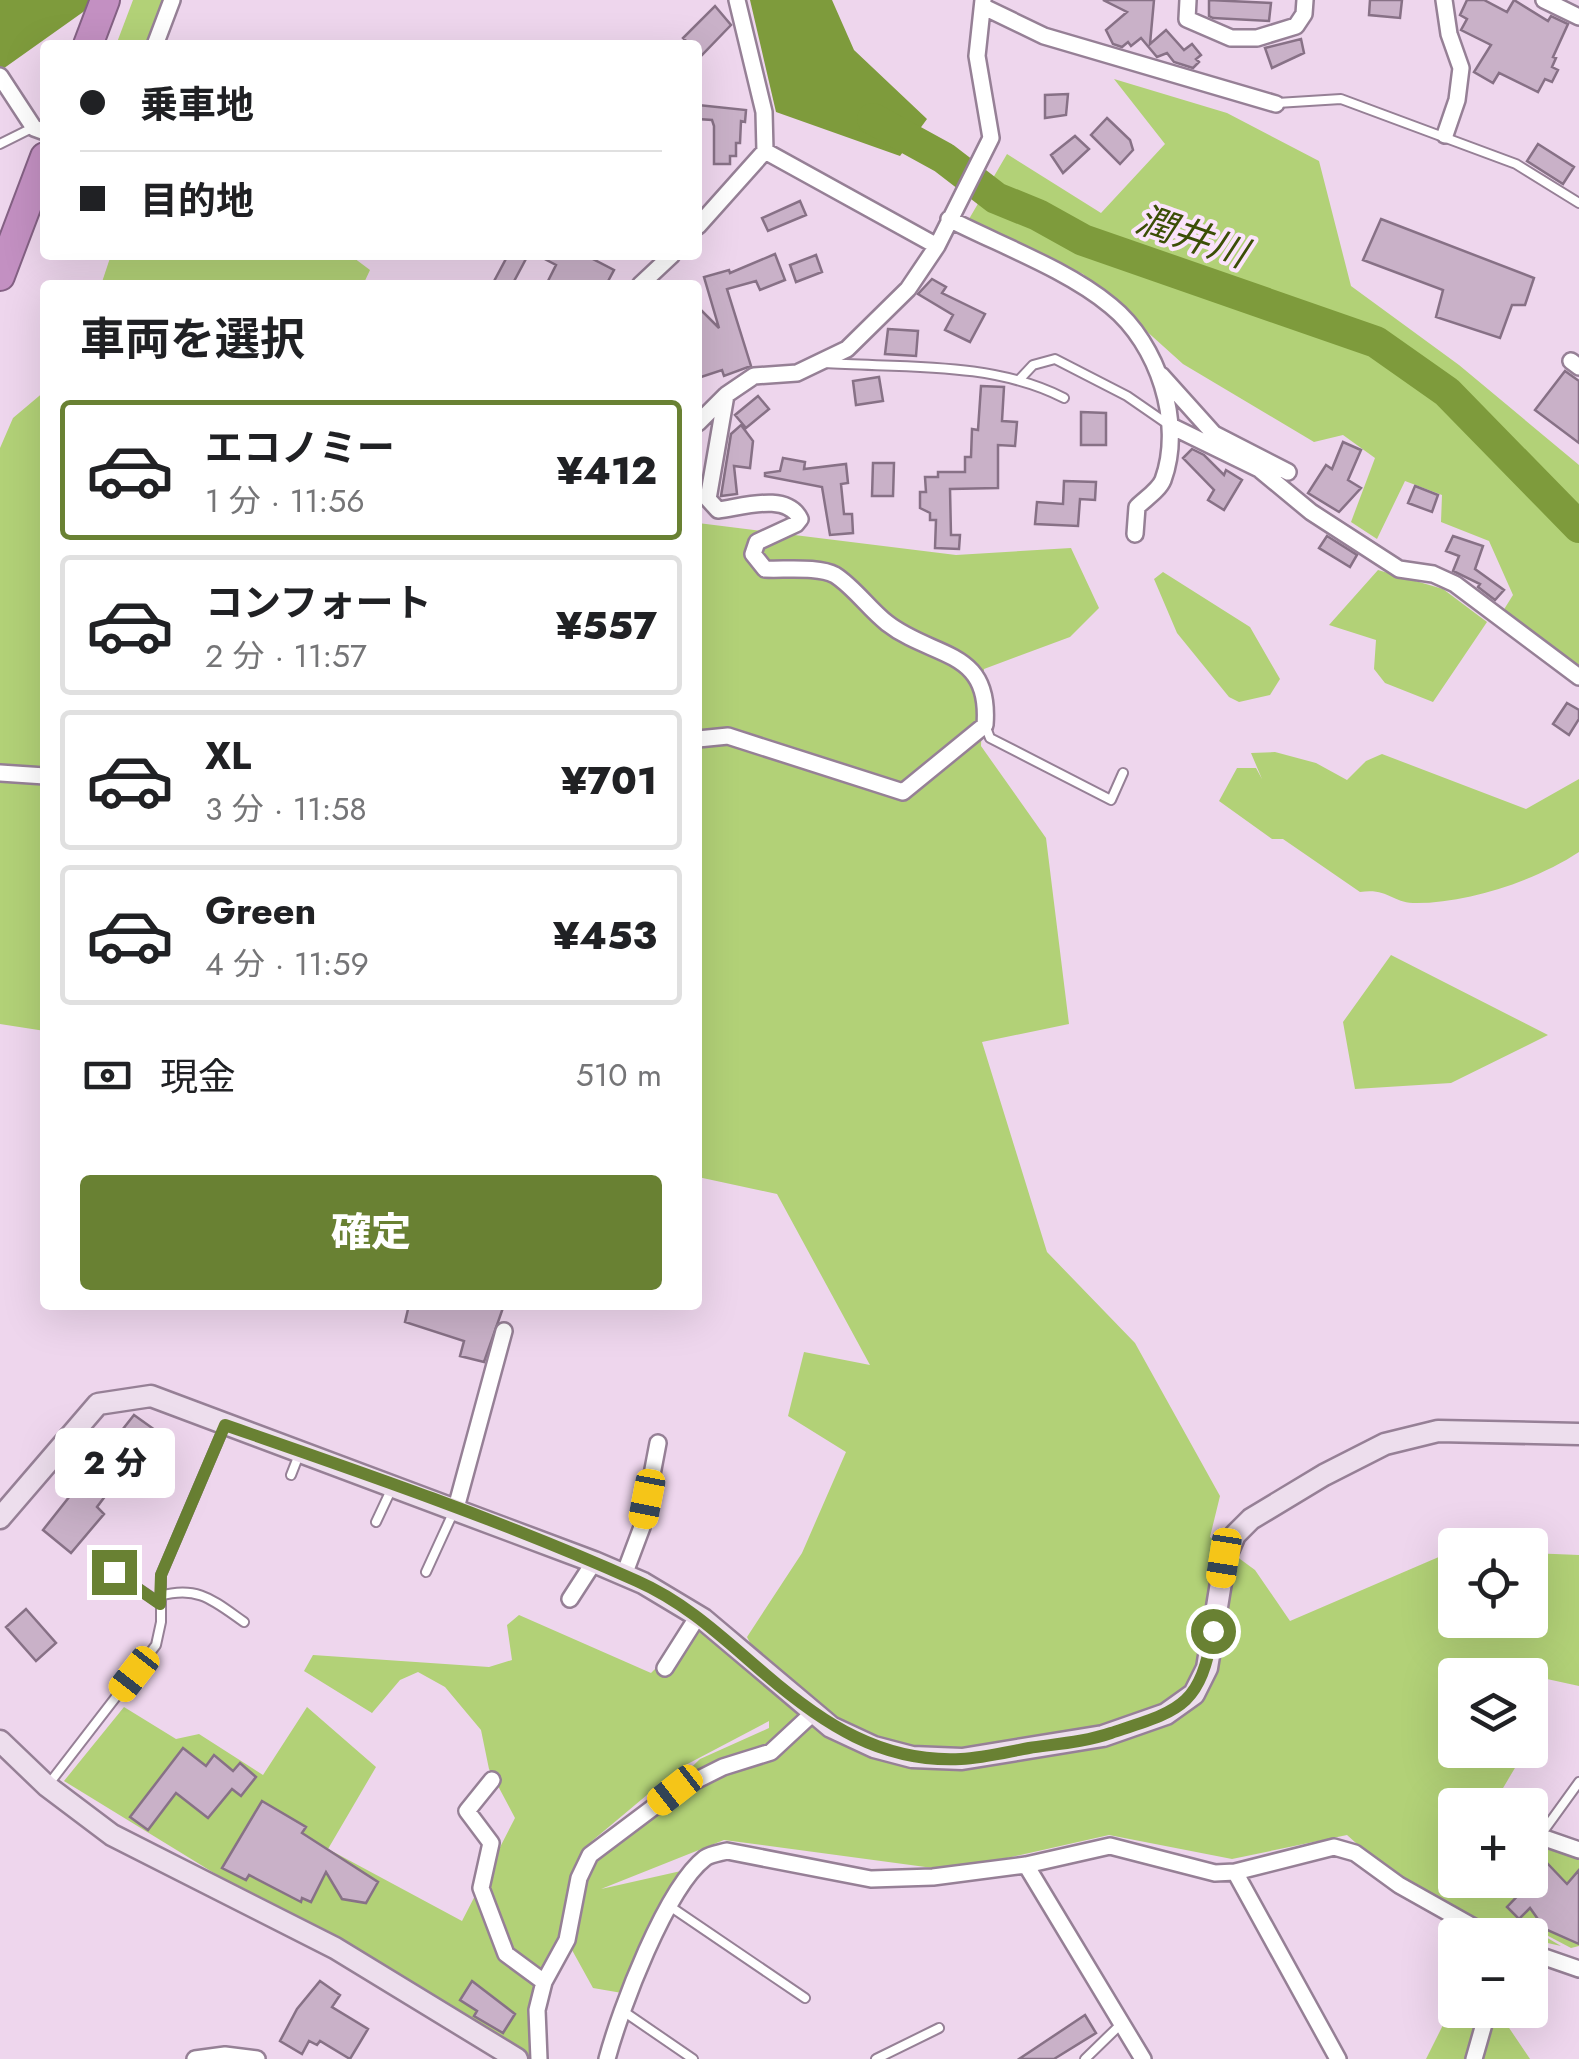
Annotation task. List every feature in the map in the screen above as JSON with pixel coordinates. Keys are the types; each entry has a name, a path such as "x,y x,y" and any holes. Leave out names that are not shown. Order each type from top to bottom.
{"highway":[{"path":"90,40 104,0"},
{"path":"0,276 40,170"}],"street":[{"path":"157,40 172,0"},
{"path":"702,222 765,151 764,112 737,0"},
{"path":"1188,0 1187,19 1231,38 1258,38 1296,26 1304,14 1304,0"},
{"path":"1444,0 1449,34 1461,68 1457,100 1445,135"},
{"path":"1544,0 1579,17"},
{"path":"702,420 726,395 754,376 797,373 824,363 846,349 908,289 937,246 992,138 977,56 984,4 1044,36 1276,104"},
{"path":"2,80 39,130"},
{"path":"765,151 937,246"},
{"path":"949,220 1082,286 1113,307 1158,372 1214,434 1288,472"},
{"path":"645,280 667,260"},
{"path":"1135,534 1136,507 1162,483 1172,428 1158,372"},
{"path":"702,739 728,736 903,792 957,744 985,725 987,699 978,675 966,663 890,626 833,573 765,568 753,554 757,542 800,519 784,503 718,510 708,499 726,395"},
{"path":"1172,428 1259,469 1310,512 1398,569 1433,574 1455,584 1579,676"},
{"path":"0,773 40,776"},
{"path":"456,1508 504,1331"},
{"path":"0,1518 98,1404 150,1396 456,1508 624,1575 698,1616 831,1727 874,1747 912,1757 962,1759 1102,1736 1166,1714 1194,1694 1207,1668 1224,1558 1236,1534 1250,1519 1385,1444 1438,1431 1579,1434"},
{"path":"624,1575 642,1527 658,1443"},
{"path":"570,1599 594,1562"},
{"path":"665,1668 698,1616"},
{"path":"539,2059 537,2010 544,1982 567,1940 579,1878 590,1856 675,1790 723,1766 772,1752 814,1713"},
{"path":"0,1742 47,1786 112,1835 335,1948 517,2059"},
{"path":"492,1780 467,1812 491,1843 481,1888 506,1954 544,1982"},
{"path":"1548,1839 1579,1850"},
{"path":"606,2059 623,2011 682,1884 707,1856 727,1851 872,1879 1026,1865 1110,1846 1215,1873 1235,1872 1334,1847 1354,1853 1399,1885 1458,1918"},
{"path":"1026,1865 1142,2059"},
{"path":"1235,1872 1338,2059"},
{"path":"1548,1958 1579,1969"},
{"path":"1474,2059 1483,2028"},
{"path":"195,2059 225,2055 257,2059"}],"lane":[{"path":"1276,104 1341,99 1516,164 1579,203"},
{"path":"0,144 39,130"},
{"path":"1019,380 1033,365 1054,358 1127,396 1172,428"},
{"path":"824,363 994,374 1064,398"},
{"path":"985,725 990,738 1111,800 1123,772"},
{"path":"47,1786 156,1645 161,1575 225,1425"},
{"path":"291,1475 300,1451"},
{"path":"376,1522 394,1485"},
{"path":"426,1572 456,1508"},
{"path":"103,1565 160,1600"},
{"path":"160,1600 183,1590 210,1598 244,1622"},
{"path":"1548,1819 1579,1782"},
{"path":"671,1907 805,1998"},
{"path":"623,2011 693,2059"},
{"path":"1085,2059 1120,2025"},
{"path":"876,2059 939,2028"}],"shaded area":[{"path":"0,0 100,0 40,40 0,71"},
{"path":"133,0 166,0 149,40 118,40"},
{"path":"750,0 832,0 854,50 927,119 900,156 776,112"},
{"path":"1114,79 1227,113 1319,161 1351,286 1459,365 1579,465 1579,667 1503,611 1513,595 1489,541 1441,522 1442,495 1405,481 1377,539 1351,522 1375,458 1343,435 1314,442 1183,364 1083,274 969,219 1007,154 1101,213 1165,144"},
{"path":"109,260 357,260 370,270 365,280 103,280"},
{"path":"40,395 40,1030 0,1024 0,448 13,418"},
{"path":"702,523 956,555 1071,548 1099,608 1070,637 984,669 981,746 1046,838 1069,1024 982,1042 1047,1252 1135,1343 1220,1496 1210,1537 1255,1570 1290,1621 1438,1557 1438,1638 1548,1638 1548,1554 1579,1555 1579,1686 1548,1679 1548,1658 1438,1658 1438,1768 1515,1768 1503,1788 1438,1788 1438,1898 1548,1898 1548,1845 1556,1847 1579,1859 1579,1946 1571,1948 1548,1936 1548,1918 1440,1918 1347,1835 1232,1859 1109,1835 1007,1858 933,1868 724,1840 601,1889 681,1871 622,1993 593,1988 567,1941 552,1976 535,2059 517,2059 64,1781 124,1707 176,1739 199,1734 263,1775 307,1707 376,1767 328,1849 462,1921 515,1818 489,1769 481,1730 445,1687 418,1672 400,1680 372,1713 304,1671 313,1655 489,1667 512,1660 507,1625 519,1615 651,1673 698,1626 766,1674 747,1637 802,1553 846,1452 788,1416 804,1352 870,1365 777,1194 702,1178","holes":["769,1721 769,1728 700,1759 581,1874 592,1841 678,1769"]},
{"path":"1378,570 1443,589 1487,622 1433,702 1385,683 1374,669 1376,640 1329,625"},
{"path":"1163,572 1250,627 1280,679 1270,695 1239,702 1229,697 1177,633 1154,579"},
{"path":"1275,752 1316,763 1347,780 1366,761 1382,754 1526,809 1579,779 1579,852 1521,881 1455,900 1413,903 1377,892 1360,892 1283,839 1272,839 1219,801 1237,768 1256,768 1262,779 1251,753"},
{"path":"1391,955 1548,1035 1451,1083 1355,1089 1343,1022"},
{"path":"1442,2028 1509,2028 1530,2059 1426,2059"}],"building":[{"path":"1103,0 1154,0 1150,44 1166,30 1184,50 1192,44 1201,55 1196,59 1199,62 1193,68 1174,62 1167,53 1157,57 1141,38 1131,46 1128,42 1122,47 1113,44 1106,30 1127,12"},
{"path":"1209,0 1271,3 1269,21 1213,18 1209,16"},
{"path":"1370,0 1402,0 1400,18 1369,15"},
{"path":"1467,0 1484,0 1507,12 1514,0 1548,21 1551,16 1568,24 1553,57 1556,58 1552,67 1558,70 1552,82 1545,79 1538,92 1499,73 1493,83 1474,72 1491,45 1461,30 1467,19 1460,15"},
{"path":"715,6 731,25 702,55 702,40 683,38"},
{"path":"1301,39 1304,53 1272,68 1265,48"},
{"path":"1068,94 1066,115 1045,118 1045,95"},
{"path":"702,105 746,110 740,143 736,143 736,156 730,156 730,164 714,164 712,120 702,119"},
{"path":"1107,118 1130,140 1133,150 1120,164 1091,135"},
{"path":"1075,136 1089,149 1063,173 1051,155"},
{"path":"1538,144 1574,167 1563,184 1527,161"},
{"path":"800,201 806,215 768,231 762,218"},
{"path":"1381,219 1534,278 1525,305 1512,305 1500,338 1436,317 1443,290 1363,260"},
{"path":"775,254 785,280 760,290 756,281 727,289 751,366 724,376 722,370 702,377 702,311 719,328 704,277 729,270 730,273"},
{"path":"816,255 822,272 796,282 790,265"},
{"path":"505,260 525,260 515,280 495,280"},
{"path":"546,260 595,260 614,270 609,280 548,280 556,265"},
{"path":"932,279 946,287 942,293 985,314 970,342 945,330 953,315 918,294"},
{"path":"888,329 918,331 916,356 885,354"},
{"path":"1565,371 1579,381 1579,443 1535,410"},
{"path":"879,377 883,401 856,405 853,381"},
{"path":"981,386 1004,387 1002,421 1017,422 1015,446 998,445 998,488 950,489 951,535 960,535 959,549 935,548 936,520 930,520 930,513 920,508 920,492 926,492 925,477 938,477 938,472 965,472 965,457 971,457 972,429 978,430"},
{"path":"758,396 769,409 746,428 735,415"},
{"path":"1081,412 1106,413 1106,445 1081,445"},
{"path":"741,425 753,441 750,468 734,466 737,494 721,496 731,434"},
{"path":"1343,442 1361,450 1348,480 1361,488 1339,512 1308,493 1326,465 1332,469"},
{"path":"1192,449 1224,475 1226,470 1242,480 1224,510 1208,500 1214,490 1183,458"},
{"path":"783,458 805,462 804,469 846,464 848,483 841,484 844,514 852,514 853,533 830,535 822,487 765,476 780,471"},
{"path":"873,463 894,463 893,496 872,496"},
{"path":"1064,481 1096,482 1095,500 1080,499 1078,526 1035,524 1037,502 1063,504"},
{"path":"1415,486 1438,495 1432,512 1408,503"},
{"path":"1327,536 1357,555 1350,567 1319,548"},
{"path":"1453,536 1483,546 1475,569 1504,590 1495,600 1478,587 1480,584 1453,571 1459,556 1446,551"},
{"path":"1567,703 1579,710 1579,719 1569,735 1553,724"},
{"path":"408,1310 502,1310 484,1362 460,1356 464,1341 405,1322"},
{"path":"134,1415 162,1435 154,1447 146,1442 97,1507 104,1514 71,1553 43,1530"},
{"path":"26,1609 56,1643 36,1661 6,1627"},
{"path":"183,1748 206,1766 214,1755 233,1771 240,1763 256,1777 241,1796 232,1789 208,1818 176,1793 148,1830 130,1817"},
{"path":"262,1801 306,1827 302,1833 378,1882 366,1903 342,1899 326,1872 311,1902 302,1898 301,1902 249,1875 246,1880 222,1868"},
{"path":"1548,1864 1567,1884 1579,1870 1579,1944 1548,1930 1548,1918 1537,1918 1530,1908 1518,1918 1507,1907 1516,1898 1548,1898"},
{"path":"320,1981 340,1995 332,2007 368,2029 350,2059 320,2041 317,2045 309,2041 302,2054 280,2041 297,2009"},
{"path":"472,1981 515,2014 503,2033 474,2016 477,2011 460,2000"},
{"path":"1085,2015 1096,2033 1054,2059 1019,2059"}],"waterway":[{"name":"潤井川","path":"873,119 944,158 996,198 1083,240 1376,342 1447,392 1579,527"}],"route":[{"path":"114,1572 160,1604 161,1575 225,1425 445,1503 643,1583 703,1619 831,1727 874,1747 912,1757 962,1759 1102,1736 1166,1714 1194,1694 1207,1668 1213,1631"}]}
